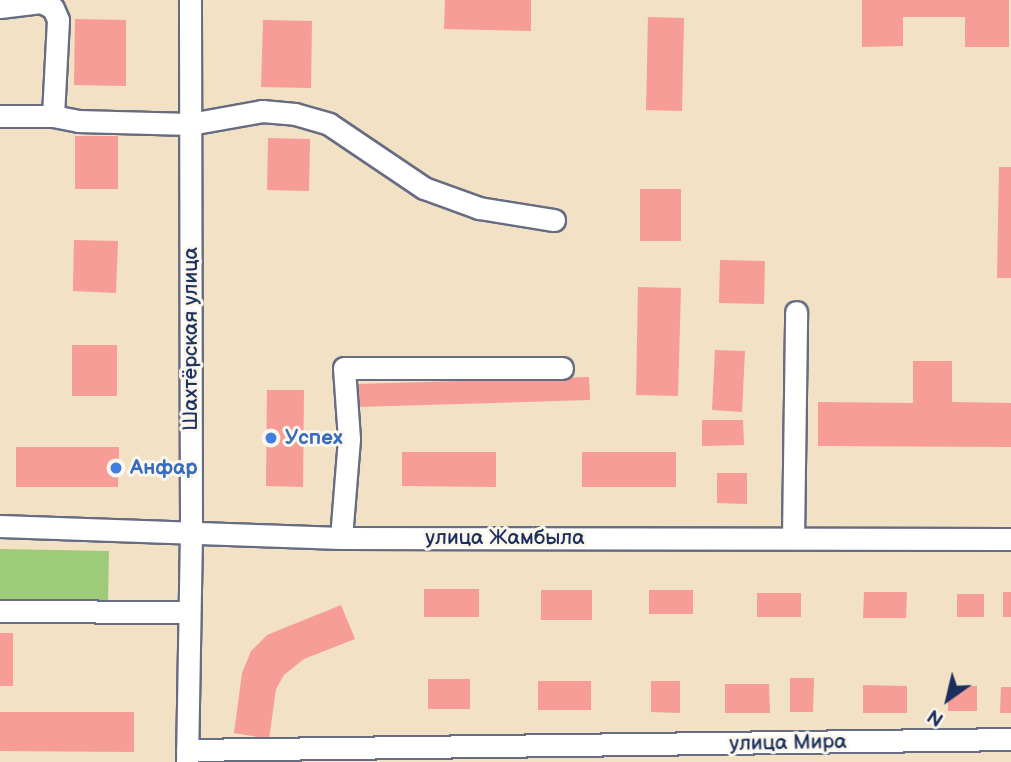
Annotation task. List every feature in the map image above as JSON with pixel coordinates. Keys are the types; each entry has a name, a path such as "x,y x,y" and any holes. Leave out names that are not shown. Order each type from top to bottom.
{"street":[{"name":"Шахтёрская улица","path":"187,756 187,612 191,530 190,0"},
{"path":"0,7 41,2 53,8 58,20 53,116"},
{"path":"0,116 53,116 78,121 190,124 262,111 295,114 329,124 424,188 479,208 554,220"},
{"path":"793,538 796,312"},
{"path":"341,538 349,439 344,368 562,368"},
{"name":"улица Жамбыла","path":"0,526 191,530 341,538 1011,540"},
{"path":"0,611 187,612"},
{"name":"улица Мира","path":"187,756 1011,738"}],"green space":[{"path":"0,549 109,551 108,602 0,600"}],"building":[{"path":"445,0 531,0 531,31 444,29"},
{"path":"862,0 1009,0 1009,47 965,47 965,17 903,17 903,46 862,47"},
{"path":"648,17 684,18 682,111 646,110"},
{"path":"75,19 126,20 126,86 74,85"},
{"path":"263,20 312,21 311,88 261,87"},
{"path":"75,136 118,136 118,189 75,189"},
{"path":"268,138 310,139 309,191 267,190"},
{"path":"999,167 1011,167 1011,278 997,278"},
{"path":"640,189 681,189 681,241 640,241"},
{"path":"74,240 118,241 116,293 73,291"},
{"path":"720,260 765,261 764,304 719,303"},
{"path":"638,287 681,288 678,396 636,395"},
{"path":"72,345 117,345 117,396 72,396"},
{"path":"715,350 745,351 742,412 712,410"},
{"path":"913,361 952,361 952,402 1011,403 1011,447 818,446 818,402 913,403"},
{"path":"589,377 590,400 357,407 357,384"},
{"path":"267,390 304,390 303,487 266,486"},
{"path":"702,420 743,420 744,445 702,446"},
{"path":"16,447 119,447 118,487 16,487"},
{"path":"402,452 496,452 496,487 402,486"},
{"path":"582,452 676,452 676,487 582,487"},
{"path":"717,473 747,473 747,504 717,503"},
{"path":"424,589 479,589 479,617 424,617"},
{"path":"541,590 592,590 592,620 541,620"},
{"path":"649,590 693,590 693,614 649,614"},
{"path":"864,592 907,592 906,618 863,618"},
{"path":"1003,592 1011,592 1011,617 1003,617"},
{"path":"757,593 801,593 801,617 757,617"},
{"path":"957,594 984,594 984,617 957,617"},
{"path":"341,605 355,639 304,659 284,675 276,689 269,739 234,733 242,673 251,651 267,635"},
{"path":"0,633 13,633 13,686 0,686"},
{"path":"790,678 814,678 813,712 790,712"},
{"path":"428,679 470,679 470,709 428,709"},
{"path":"538,681 591,681 591,710 538,710"},
{"path":"651,681 680,681 680,713 651,712"},
{"path":"725,684 769,684 770,713 725,713"},
{"path":"863,685 907,686 907,713 863,713"},
{"path":"948,686 977,686 977,711 948,711"},
{"path":"1001,687 1011,687 1011,713 1000,713"},
{"path":"0,712 134,712 134,752 0,751"},
{"path":"230,756 260,757 260,762 230,762"}],"place":[{"name":"Успех","path":"271,438"},
{"name":"Анфар","path":"116,468"}]}
